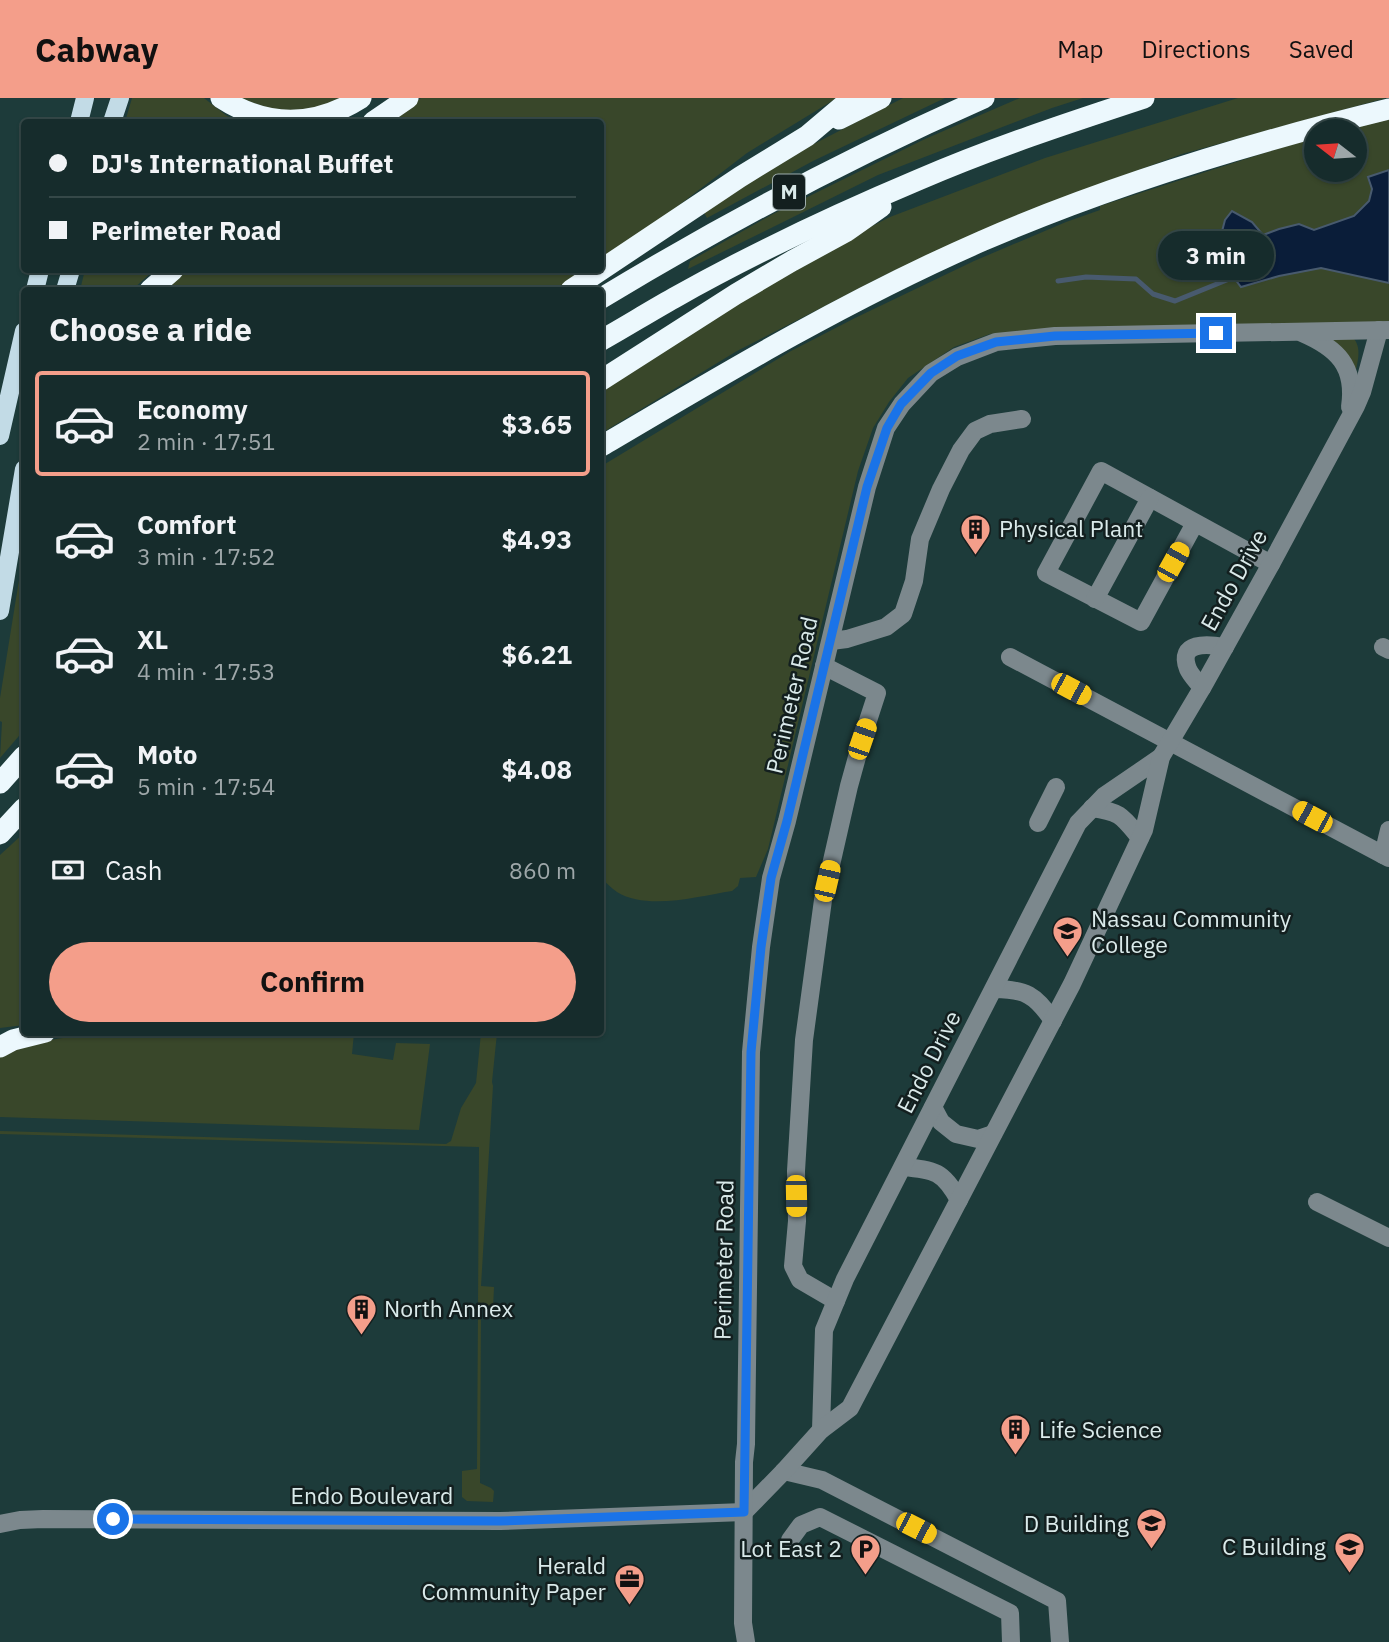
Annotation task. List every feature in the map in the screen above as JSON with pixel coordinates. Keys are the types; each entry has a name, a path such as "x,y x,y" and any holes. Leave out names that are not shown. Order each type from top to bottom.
{"highway":[{"path":"221,98 233,106 274,119"},
{"path":"309,119 348,106 361,98"},
{"path":"377,119 408,98"},
{"path":"807,136 852,98"},
{"path":"604,268 740,177 807,136 881,98"},
{"name":"M","path":"604,297 681,250 774,200 929,122 984,98"},
{"name":"M","path":"604,339 725,271 836,216 919,179 1030,136 1144,98"},
{"path":"604,445 807,327 906,276 983,241 1176,168 1389,109"},
{"path":"604,378 736,294 848,231 919,179"},
{"path":"153,287 170,273"},
{"path":"575,287 596,273"},
{"path":"0,783 21,759"},
{"path":"0,834 21,810"},
{"path":"0,1034 21,1031"},
{"path":"0,1046 29,1036"}],"main road":[{"path":"113,119 120,98"},
{"path":"80,119 84,101"},
{"path":"84,101 93,119"},
{"path":"0,436 21,348"},
{"path":"0,611 21,487"}],"street":[{"name":"Perimeter Road","path":"746,1642 743,1623 744,1462 747,1431 751,1052 761,947 771,878 867,487 887,428 901,404 931,373 957,356 996,342 1055,336 1384,330"},
{"name":"Endo Drive","path":"744,1512 821,1430 850,1408 1053,1021 1144,830 1165,750 1271,564 1346,424 1362,392 1384,330"},
{"name":"Endo Drive","path":"1297,331 1330,348 1346,366 1352,389 1346,424"},
{"path":"831,641 886,627 903,614 914,581 920,539 961,450 975,431 990,424 1022,419"},
{"path":"1195,523 1141,622 1046,573 1101,471 1271,564"},
{"path":"1095,599 1150,498"},
{"path":"1202,688 1189,671 1186,660 1188,652 1195,645 1225,646"},
{"path":"1010,657 1165,750 1386,856 1389,830"},
{"path":"824,666 877,693 849,786 822,901 804,1040 793,1266 800,1280 836,1301"},
{"name":"Endo Drive","path":"821,1430 824,1330 850,1270 1078,823 1104,796 1165,750"},
{"path":"1038,823 1056,787"},
{"path":"1092,808 1119,815 1140,838"},
{"path":"993,989 1012,989 1033,998 1053,1021"},
{"path":"933,1107 940,1122 956,1135 978,1139 993,1134"},
{"path":"903,1167 937,1174 947,1181 959,1200"},
{"path":"1317,1202 1389,1238"},
{"path":"784,1471 822,1480 1057,1601 1060,1642"},
{"name":"Endo Boulevard","path":"0,1524 43,1519 500,1521 744,1512"},
{"path":"790,1540 801,1525 820,1517 1010,1613 1012,1642"}],"green space":[{"path":"132,98 204,98 227,116 236,119 126,119"},
{"path":"239,98 343,98 315,109 280,112"},
{"path":"421,98 837,98 747,153 631,242 604,259 604,119 390,119"},
{"path":"903,98 945,98 813,161 707,218 703,211 810,146"},
{"path":"1020,98 1083,98 878,175 688,269 690,261 773,214 925,139"},
{"path":"1238,98 1386,98 1182,154 1020,214 885,275 737,351 604,432 604,387 789,268 890,217 1045,158"},
{"path":"1389,119 1389,322 1070,328 990,334 954,347 908,378 873,428 858,471 768,849 756,877 740,878 738,886 732,891 674,901 629,898 604,881 604,465 791,351 974,261 1100,210 1100,206 1304,141 1304,182 1367,182 1367,125"},
{"path":"84,273 151,273 135,287 81,287"},
{"path":"181,273 584,273 562,287 163,287"},
{"path":"1325,339 1354,339 1357,343 1354,380"},
{"path":"21,568 21,734 0,758 0,698"},
{"path":"21,836 21,1025 0,1028 0,855"},
{"path":"354,1036 352,1054 393,1060 396,1043 430,1044 419,1130 0,1117 0,1051 64,1038"},
{"path":"481,1036 497,1036 481,1286 494,1287 493,1309 481,1310 480,1483 494,1491 493,1502 467,1501 462,1497 462,1471 477,1469 479,1147 0,1134 0,1131 446,1144 451,1141 461,1108 476,1083"}],"water":[{"path":"1389,170 1389,283 1321,268 1241,287 1232,275 1233,252 1220,239 1225,220 1232,211 1252,222 1263,235 1299,224 1314,230 1354,216 1369,201 1372,189 1368,177"}],"waterway":[{"path":"1058,281 1086,277 1136,279 1153,294 1175,301 1239,275"}],"place":[{"name":"Physical Plant","path":"976,556"},
{"name":"Nassau Community College","path":"1068,959"},
{"name":"North Annex","path":"361,1336"},
{"name":"Life Science","path":"1016,1457"},
{"name":"D Building","path":"1152,1551"},
{"name":"C Building","path":"1349,1574"},
{"name":"Lot East 2","path":"865,1576"},
{"name":"Herald Community Paper","path":"629,1606"}],"route":[{"path":"113,1519 500,1521 744,1512 751,1052 761,947 771,878 867,487 887,428 901,404 931,373 957,356 996,342 1055,336 1216,333"}]}
